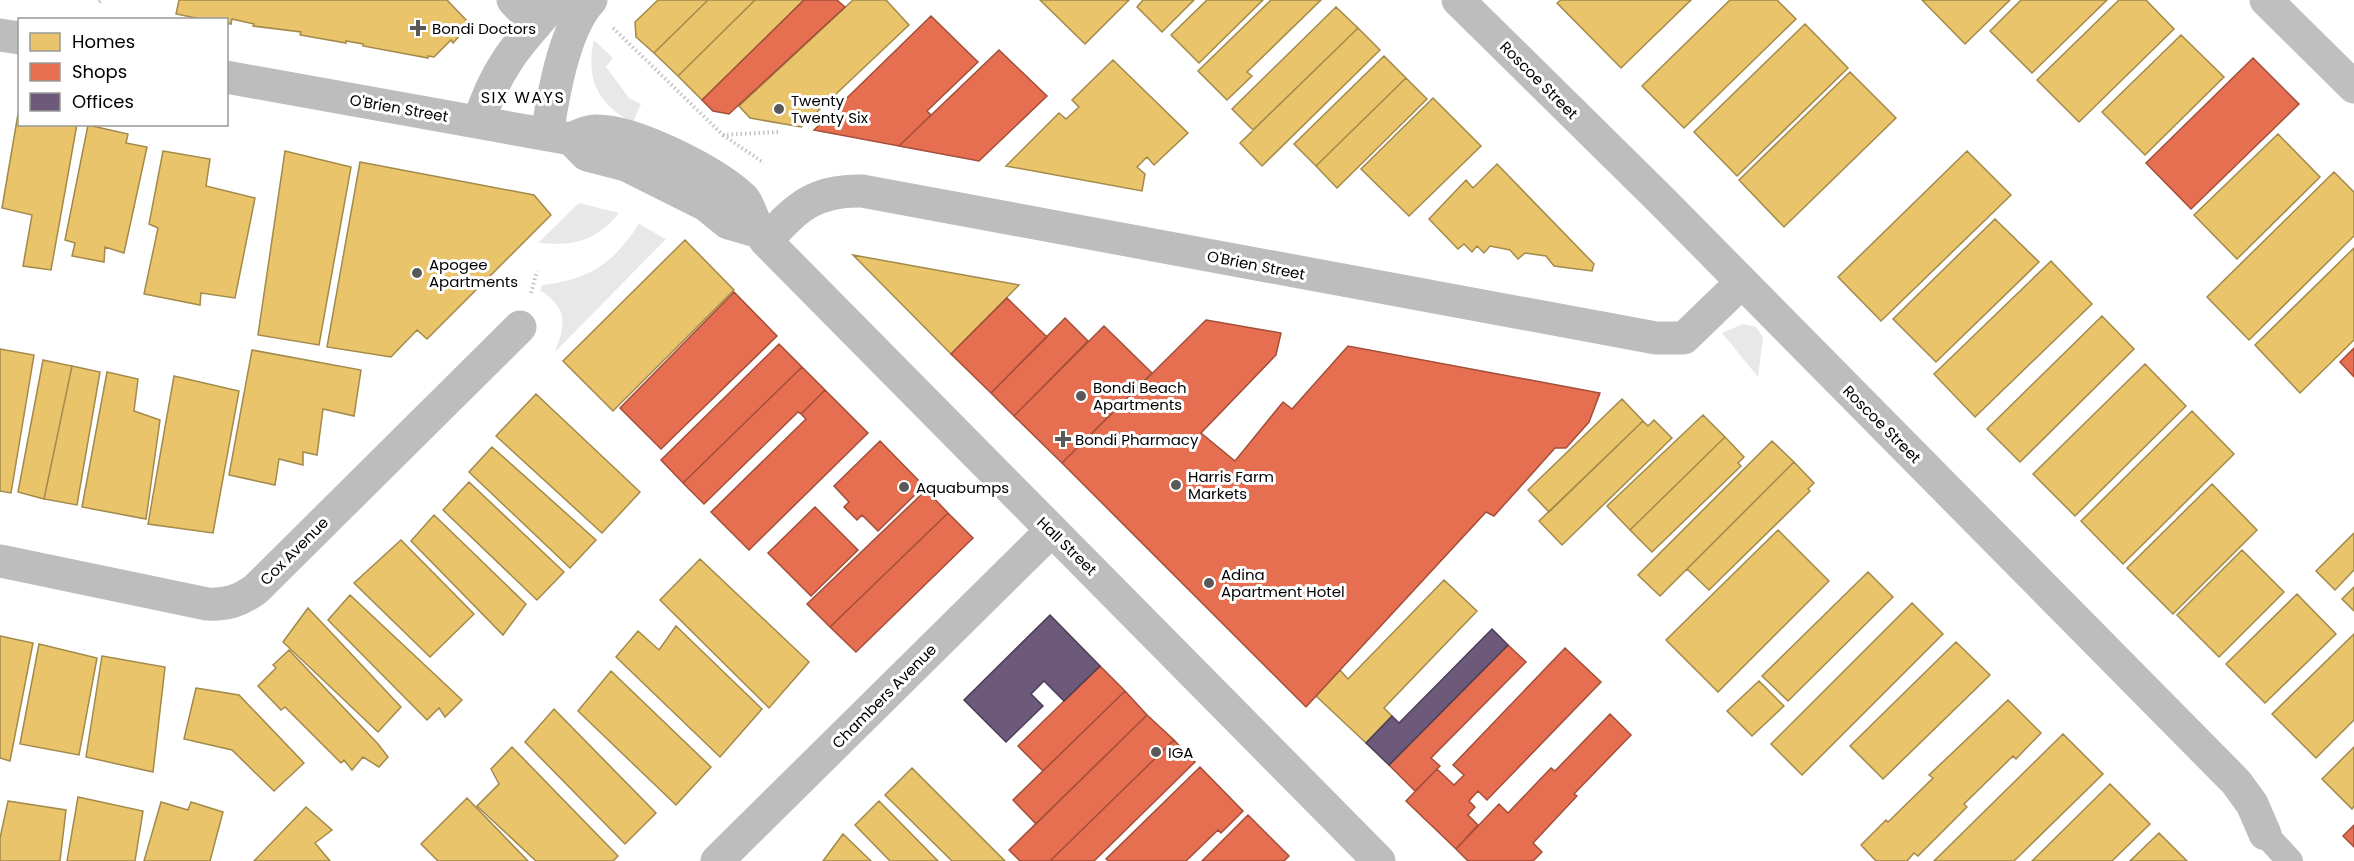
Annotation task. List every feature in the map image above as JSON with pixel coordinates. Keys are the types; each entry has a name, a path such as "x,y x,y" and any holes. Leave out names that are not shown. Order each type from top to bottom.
{"main road":[{"path":"2266,0 2354,87"}],"street":[{"path":"479,122 489,90 511,52 546,12 513,0"},
{"path":"559,137 560,67 570,38 591,0"},
{"name":"Roscoe Street","path":"1458,0 1742,282 2236,782 2252,804 2265,834 2290,861"},
{"path":"0,34 18,38"},
{"name":"O'Brien Street","path":"228,77 559,137 587,155 626,165 706,205 728,223 761,236 820,195 837,191 862,191 1656,338 1684,338 1742,282"},
{"name":"Hall Street","path":"761,236 1379,861"},
{"name":"Cox Avenue","path":"0,561 207,603 222,605 234,602 256,590 520,327"},
{"name":"Chambers Avenue","path":"717,861 1051,531"}],"path":[{"path":"610,26 723,135 778,132"}],"shaded area":[{"path":"594,40 613,58 606,67 629,98 641,104 633,122 611,108 597,89 591,66"},
{"path":"579,203 619,213 601,230 583,240 562,244 538,243"},
{"path":"639,224 666,239 555,352 561,333 562,317 556,304 540,290 542,285 574,279 599,267 619,250"},
{"path":"1743,324 1756,327 1763,337 1758,377 1722,333"}],"building: Homes":[{"path":"179,0 447,0 470,24 453,43 451,40 434,57 428,56 428,58 363,46 363,44 300,35 301,32 253,26 254,24 232,19 231,24 228,23 228,18 196,18 176,14"},
{"path":"658,0 708,0 654,53 636,37 635,22"},
{"path":"708,0 755,0 678,76 654,53"},
{"path":"755,0 804,0 702,100 678,76"},
{"path":"853,0 886,0 909,25 801,127 750,118 739,106"},
{"path":"1040,0 1129,0 1085,44"},
{"path":"1143,0 1194,0 1162,32 1137,7"},
{"path":"1207,0 1263,0 1199,63 1171,35"},
{"path":"1271,0 1321,0 1247,72 1252,76 1227,100 1198,71"},
{"path":"1561,0 1691,0 1621,68 1557,3"},
{"path":"1730,0 1777,0 1796,19 1684,128 1642,86"},
{"path":"1922,0 2010,0 1965,44"},
{"path":"2021,0 2107,0 2032,73 1990,31"},
{"path":"2119,0 2146,0 2174,29 2079,122 2037,80"},
{"path":"1336,7 1358,28 1253,130 1232,109"},
{"path":"1805,24 1848,68 1737,176 1694,132"},
{"path":"1358,28 1380,50 1262,166 1240,143"},
{"path":"2181,35 2224,77 2145,155 2102,112"},
{"path":"1384,56 1406,78 1316,166 1294,144"},
{"path":"1113,60 1188,133 1154,165 1147,157 1137,167 1145,174 1142,191 1006,166 1059,113 1066,119 1079,107 1072,100"},
{"path":"1850,72 1896,118 1784,227 1739,180"},
{"path":"1406,78 1427,99 1337,188 1316,166"},
{"path":"1433,98 1481,146 1409,216 1361,169"},
{"path":"18,114 18,126 77,126 51,270 23,266 32,215 2,208"},
{"path":"88,126 128,134 126,143 147,147 124,253 105,247 104,262 72,256 75,243 65,240"},
{"path":"2278,134 2320,177 2237,259 2194,215"},
{"path":"163,151 210,159 206,186 255,198 235,298 201,293 200,305 144,294 158,228 149,224"},
{"path":"285,151 351,167 319,345 258,335"},
{"path":"1967,151 2011,195 1881,321 1838,277"},
{"name":"Apogee Apartments","path":"360,162 534,195 551,215 427,339 417,330 391,357 327,347"},
{"path":"1497,164 1594,264 1592,271 1554,266 1546,256 1525,253 1518,259 1510,250 1490,246 1484,253 1477,246 1472,252 1464,244 1458,249 1429,219 1466,180 1473,188"},
{"path":"2334,172 2354,192 2354,236 2249,340 2207,297"},
{"path":"1995,219 2039,262 1936,362 1893,319"},
{"path":"685,240 734,290 613,411 563,361"},
{"path":"2354,248 2354,340 2300,393 2255,345"},
{"path":"853,255 1019,285 951,354"},
{"path":"2051,261 2092,304 1975,417 1934,374"},
{"path":"2102,316 2134,349 2020,462 1987,429"},
{"path":"0,349 34,355 11,493 0,491"},
{"path":"252,350 361,370 354,416 323,409 317,455 303,452 303,465 279,459 275,485 229,475"},
{"path":"43,360 72,366 44,499 18,492"},
{"path":"2145,364 2186,406 2075,516 2033,474"},
{"path":"72,366 100,372 77,505 44,499"},
{"path":"107,372 138,379 134,411 160,420 146,519 82,507"},
{"path":"174,376 239,391 213,533 148,524"},
{"path":"536,394 640,492 602,533 496,436"},
{"path":"1622,399 1643,421 1549,512 1528,490"},
{"path":"2192,411 2234,454 2123,564 2081,521"},
{"path":"1703,415 1725,437 1630,530 1607,506"},
{"path":"1654,420 1672,438 1562,545 1539,521 1643,421 1648,426"},
{"path":"1725,437 1744,457 1738,463 1741,466 1652,552 1630,530"},
{"path":"1772,441 1794,462 1660,596 1638,575"},
{"path":"492,447 596,540 570,568 469,472"},
{"path":"1794,462 1814,483 1808,489 1810,491 1709,590 1687,569"},
{"path":"469,482 564,572 537,600 443,510"},
{"path":"2212,484 2257,530 2173,614 2127,568"},
{"path":"434,515 526,604 503,635 411,541"},
{"path":"1778,530 1829,581 1718,692 1666,640"},
{"path":"2354,533 2354,570 2335,590 2316,571"},
{"path":"401,540 474,614 430,657 354,583"},
{"path":"2242,550 2284,592 2219,657 2177,615"},
{"path":"700,559 809,662 769,708 660,600"},
{"path":"1868,572 1893,597 1788,701 1762,676"},
{"path":"1444,580 1477,611 1384,708 1392,716 1366,743 1316,696 1340,670 1348,679"},
{"path":"2354,587 2354,611 2342,599"},
{"path":"2297,594 2336,634 2265,703 2226,664"},
{"path":"350,595 462,700 445,717 439,708 427,720 328,620"},
{"path":"1912,603 1943,634 1802,775 1771,744"},
{"path":"308,608 401,707 378,732 283,642"},
{"path":"676,626 762,709 720,757 616,657 638,631 659,650"},
{"path":"2354,634 2354,720 2316,758 2272,714"},
{"path":"0,636 33,643 10,761 0,758"},
{"path":"1956,642 1990,675 1883,779 1850,746"},
{"path":"39,644 97,658 79,755 20,744"},
{"path":"289,650 388,757 379,767 363,757 352,770 344,760 341,763 285,707 281,710 258,686 276,668 273,665"},
{"path":"102,656 165,667 153,772 86,757"},
{"path":"611,671 711,767 676,805 578,711"},
{"path":"1759,681 1784,706 1752,736 1727,711"},
{"path":"196,688 239,695 304,763 274,791 232,750 184,739"},
{"path":"2008,700 2041,733 2016,759 2013,756 1964,804 1967,807 1918,856 1914,853 1907,861 1876,861 1861,845 1933,778 1929,775"},
{"path":"554,709 656,813 625,844 525,742"},
{"path":"2063,734 2103,774 2014,861 1934,861"},
{"path":"512,747 618,856 613,861 536,861 477,806 499,784 491,769"},
{"path":"2354,747 2354,806 2352,809 2322,779"},
{"path":"912,768 1005,861 952,861 885,795"},
{"path":"2110,784 2150,824 2112,861 2032,861"},
{"path":"78,797 143,811 135,861 67,861"},
{"path":"467,798 528,861 438,861 421,844"},
{"path":"8,801 66,810 60,861 0,861 0,838"},
{"path":"879,801 938,861 890,861 855,825"},
{"path":"161,802 188,810 191,802 223,812 210,861 144,861"},
{"path":"306,807 332,830 315,843 330,861 254,861"},
{"path":"2159,833 2187,861 2130,861"},
{"path":"843,834 871,861 823,861"}],"building: Shops":[{"path":"804,0 837,0 845,7 729,114 713,111 702,100"},
{"path":"931,16 978,62 927,111 931,115 899,146 814,130"},
{"path":"999,50 1047,96 979,161 899,146"},
{"path":"2253,58 2299,104 2191,209 2146,163"},
{"path":"734,292 777,336 661,449 620,408"},
{"path":"1007,298 1047,337 991,393 951,354"},
{"path":"1065,318 1088,341 1014,416 991,393"},
{"path":"1206,320 1281,333 1276,355 1201,433 1235,461 1283,402 1292,409 1348,346 1600,393 1589,422 1566,448 1555,448 1494,516 1486,512 1306,707 1062,463"},
{"name":"Bondi Beach Apartments","path":"1104,326 1152,373 1062,463 1014,416"},
{"path":"779,344 802,367 683,483 661,460"},
{"path":"2354,348 2354,377 2340,362"},
{"path":"802,367 825,390 801,414 798,412 704,504 683,483"},
{"path":"825,390 868,433 749,550 711,512 806,419 801,414"},
{"path":"880,441 924,486 878,531 862,515 857,520 844,507 849,502 834,486"},
{"path":"926,490 948,513 830,627 807,604"},
{"path":"815,507 858,550 811,596 768,553"},
{"path":"948,513 973,538 856,652 830,627"},
{"path":"1508,645 1526,662 1431,758 1440,766 1415,791 1389,765"},
{"path":"1565,648 1601,682 1487,800 1478,791 1469,801 1475,807 1468,815 1478,825 1456,849 1406,801 1437,769 1454,785 1464,775 1453,765"},
{"path":"1100,666 1125,691 1043,771 1018,746"},
{"path":"1125,691 1147,715 1036,824 1013,800"},
{"path":"1610,714 1631,735 1574,794 1577,796 1533,843 1542,852 1533,861 1468,861 1456,849 1499,804 1508,813 1551,768 1555,771"},
{"path":"1147,715 1174,740 1050,861 1020,861 1009,850"},
{"path":"1174,740 1195,762 1094,861 1050,861"},
{"path":"1200,767 1243,811 1221,833 1218,830 1186,861 1109,861 1106,859"},
{"path":"1248,815 1289,856 1284,861 1202,861"},
{"path":"2354,825 2354,847 2343,836"}],"building: Offices":[{"path":"1050,615 1100,666 1064,701 1044,681 1031,694 1043,706 1006,742 964,700"},
{"path":"1492,629 1508,645 1389,765 1366,743 1392,716 1399,723"}],"place":[{"name":"Bondi Doctors","path":"418,28"},
{"name":"Twenty Twenty Six","path":"779,109"},
{"name":"Apogee Apartments","path":"417,273"},
{"name":"Bondi Beach Apartments","path":"1081,396"},
{"name":"Bondi Pharmacy","path":"1063,439"},
{"name":"Harris Farm Markets","path":"1176,485"},
{"name":"Aquabumps","path":"904,487"},
{"name":"Adina Apartment Hotel","path":"1209,583"},
{"name":"IGA","path":"1156,752"}],"district":[{"name":"SIX WAYS","path":"523,97"}]}
